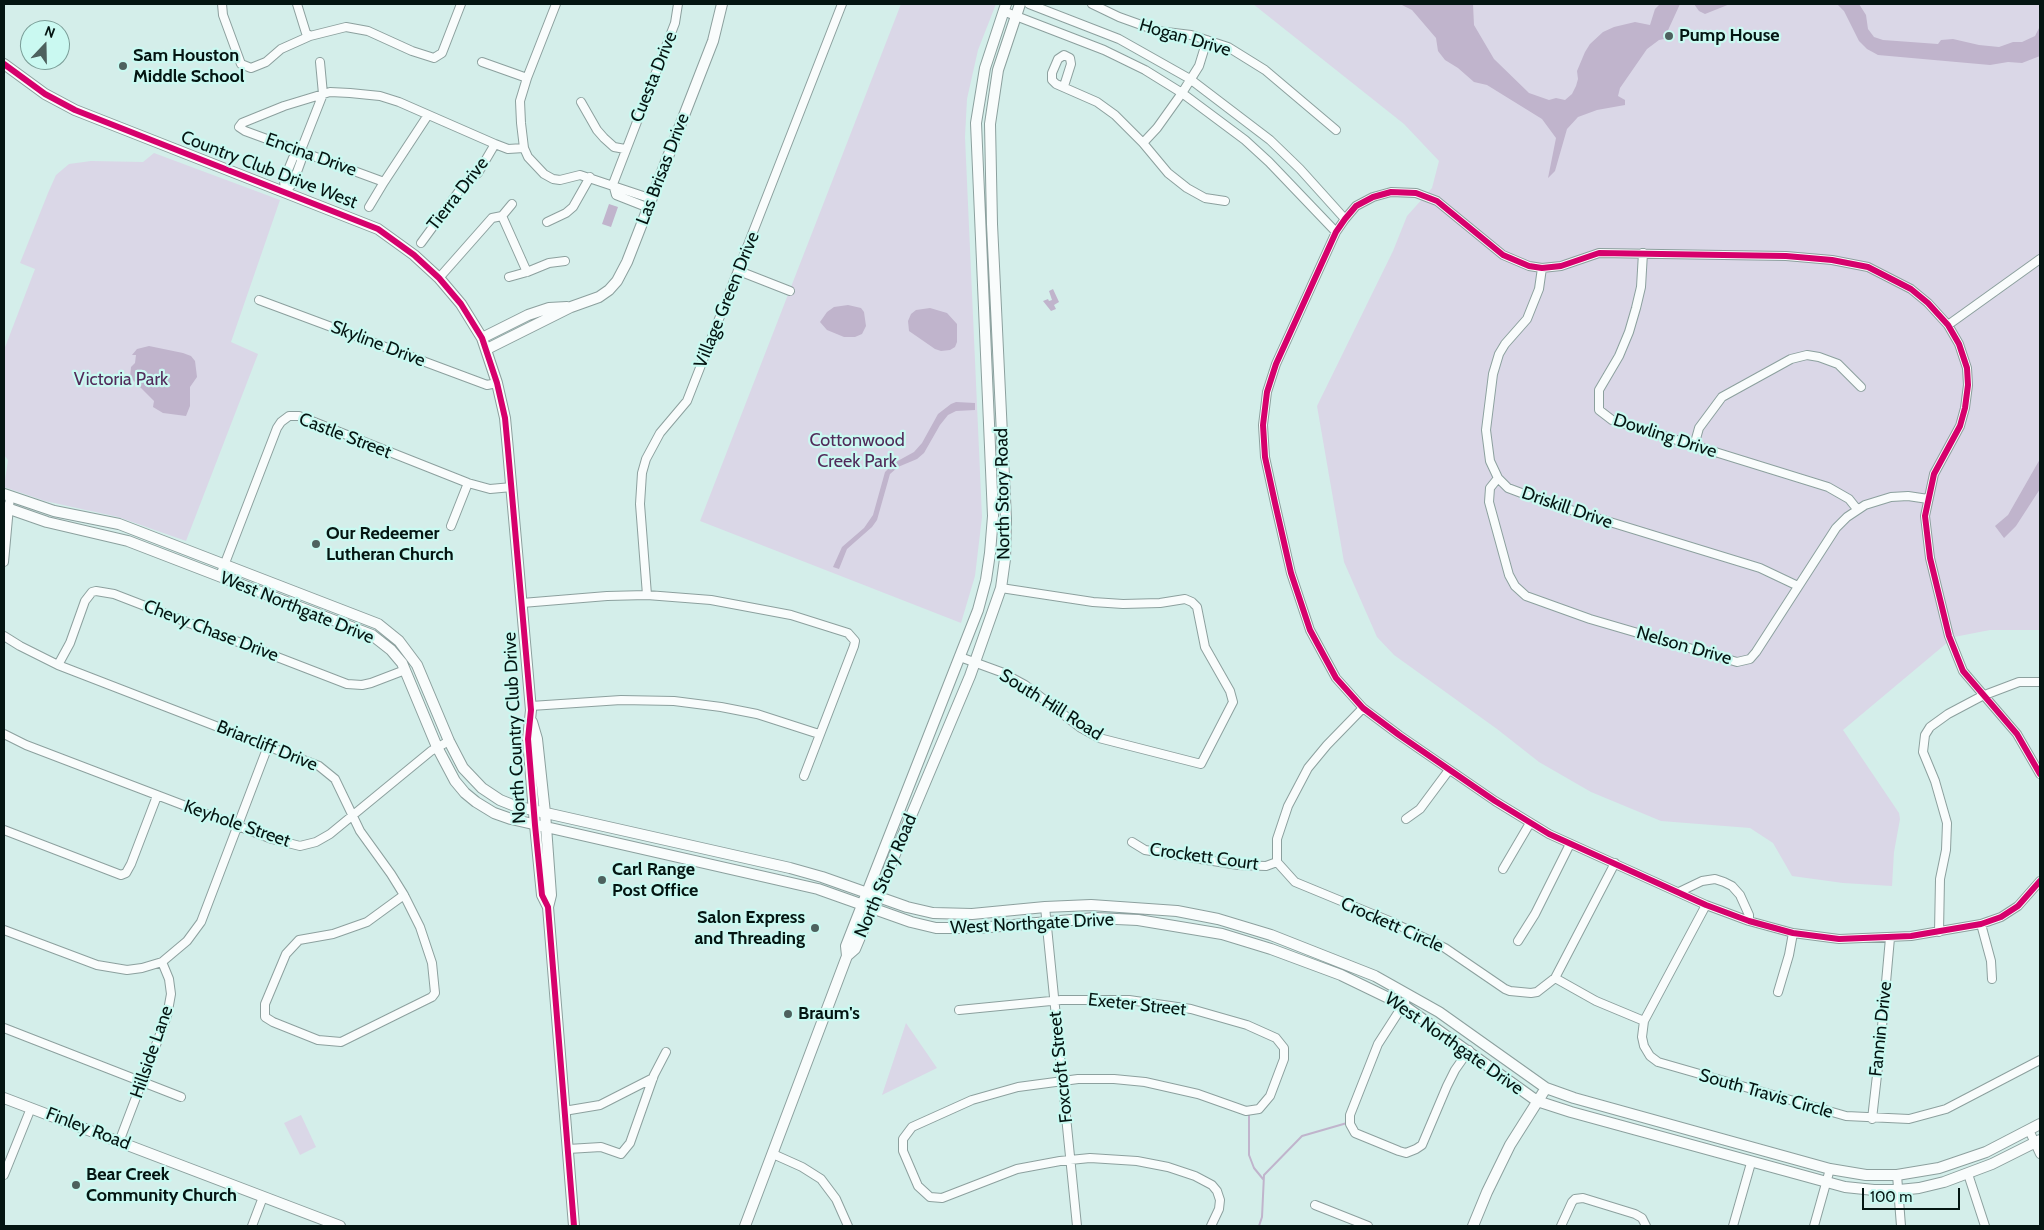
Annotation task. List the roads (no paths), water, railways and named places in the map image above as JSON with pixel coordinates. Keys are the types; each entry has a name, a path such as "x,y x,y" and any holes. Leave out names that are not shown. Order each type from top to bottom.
{"main road":[{"name":"Las Brisas Drive","path":"487,349 570,307 599,297 617,281 627,262 713,41 722,4"},
{"name":"North Story Road","path":"872,894 975,662 1001,588 1005,559 1004,463 992,224 990,139 994,88 1003,48 1020,4"},
{"name":"North Story Road","path":"745,1226 847,956 846,946 867,907 978,610 990,553 992,516 976,129 980,94 1004,7"},
{"path":"992,45 1003,48"},
{"name":"Country Club Drive West","path":"4,64 45,94 74,110 378,228 414,255 439,278 462,304 487,349"},
{"name":"Las Brisas Drive","path":"482,338 528,315 549,308 570,307"},
{"name":"North Country Club Drive","path":"487,349 505,418 512,487 531,706 528,739 535,825 542,895 548,906 574,1226"},
{"path":"990,464 1004,463"},
{"name":"West Northgate Drive","path":"7,495 54,511 119,524 378,624 407,648 418,665 449,741 463,768 482,788 508,803 534,811 798,870 907,907 933,913 972,914 1091,905 1133,907 1218,919 1271,935 1375,976 1458,1025 1546,1088 1574,1098 1830,1168 1866,1175 1897,1175 1938,1168 1986,1152 2040,1124"},
{"name":"West Northgate Drive","path":"6,508 47,522 128,541 372,636 398,658 405,670 447,768 465,792 494,812 535,825 818,889 911,922 936,928 978,928 1096,918 1138,920 1222,934 1271,949 1341,975 1403,1005 1469,1050 1516,1087 1537,1100 1571,1112 1827,1183 1874,1190 1899,1190 1944,1182 1992,1164 2038,1141"},
{"path":"346,625 351,613"},
{"name":"North Country Club Drive","path":"531,718 537,739 545,813 552,895 548,906"},
{"path":"706,863 710,850"},
{"path":"1473,1226 1498,1169 1537,1100 1546,1088"},
{"name":"Finley Road","path":"4,1098 340,1226"}],"street":[{"path":"222,4 223,15 241,64 251,68 266,62 281,49 310,36 352,27 368,31 412,52 434,58 442,53 461,4"},
{"path":"297,4 306,33 310,36"},
{"path":"556,4 520,100 520,123 524,148 528,157 544,174 553,179 560,180 580,175 590,177 613,184 616,195 650,203"},
{"name":"Cuesta Drive","path":"613,184 675,23 678,4"},
{"name":"Village Green Drive","path":"647,595 640,504 642,473 652,446 671,418 687,401 842,4"},
{"path":"1029,4 1114,37 1190,79 1270,140 1300,169 1345,219"},
{"name":"Hogan Drive","path":"1092,4 1101,6 1119,17 1158,31 1191,35 1228,47 1266,70 1336,130"},
{"path":"1004,7 1015,16 1107,52 1154,75 1182,93 1245,140 1269,162 1336,232"},
{"path":"1068,36 1075,21"},
{"path":"1107,52 1114,37"},
{"path":"1143,143 1157,128 1199,66 1207,40"},
{"path":"285,192 293,183 301,161 301,150 323,94 320,62"},
{"path":"482,62 527,78"},
{"path":"1154,75 1161,62"},
{"path":"1064,86 1097,102 1115,115 1143,143 1168,173 1187,188 1205,198 1225,201"},
{"path":"323,94 330,92 380,96 399,102 495,144 508,148 524,148"},
{"name":"Encina Drive","path":"323,94 260,115 239,127 245,131 384,182"},
{"path":"581,102 597,130 604,138 614,147 625,149"},
{"path":"369,207 428,115"},
{"name":"Tierra Drive","path":"421,243 465,183 478,173 495,144"},
{"path":"547,222 566,213 573,207 590,177"},
{"path":"2040,774 2017,734 1982,696 1963,671 1949,636 1930,558 1925,528 1928,499 1934,474 1960,426 1965,408 1968,385 1967,368 1959,344 1948,325 1928,303 1911,289 1879,272 1854,263 1786,256 1600,253 1561,266 1542,268 1529,266 1503,255 1437,201 1416,193 1391,192 1372,197 1356,206 1345,219 1336,232 1271,378 1267,392 1263,425 1265,457 1291,572 1310,630 1336,678 1363,708 1449,770 1530,823 1570,844 1706,904 1749,921 1793,933 1839,939 1890,938 1940,932 1981,924 2001,917 2018,906 2040,882"},
{"path":"439,278 492,218 502,216 512,204"},
{"path":"502,216 527,272"},
{"name":"Dowling Drive","path":"1643,253 1641,287 1636,308 1619,356 1599,390 1600,410 1612,420 1828,487 1849,499 1857,509"},
{"path":"1948,325 2040,259"},
{"path":"509,277 549,263 565,261"},
{"path":"1498,478 1490,461 1486,430 1493,374 1499,354 1530,312 1540,289 1542,268"},
{"path":"739,271 790,291"},
{"name":"Skyline Drive","path":"259,300 486,385 497,382"},
{"path":"1694,446 1699,428 1722,398 1791,358 1807,355 1838,364 1861,387"},
{"name":"Castle Street","path":"220,576 277,428 289,416 299,416 468,483 490,489 512,487"},
{"name":"Nelson Drive","path":"1498,478 1490,488 1489,496 1498,538 1511,580 1531,600 1737,662 1750,659 1754,655 1836,528 1857,509 1876,501 1892,498 1908,496 1928,499"},
{"name":"Driskill Drive","path":"1498,478 1508,488 1548,503 1760,568 1798,586"},
{"path":"451,526 468,483"},
{"path":"4,562 7,495"},
{"name":"South Hill Road","path":"960,657 1002,672 1025,685 1081,728 1099,738 1201,764 1233,702 1230,691 1206,647 1197,607 1192,602 1185,599 1160,603 1103,603 1001,588"},
{"name":"Chevy Chase Drive","path":"58,665 70,643 85,601 92,592 96,591 114,594 346,684 362,685 371,683 405,670"},
{"path":"522,603 607,596 647,595 711,600 791,615 848,633 855,642 854,646 804,776"},
{"name":"Briarcliff Drive","path":"4,636 58,665 268,746 327,771 335,779 360,831 404,895 420,927 432,963 435,993 432,997 341,1042 318,1040 265,1017 265,1004 286,954 299,940 333,934 367,922 404,895"},
{"path":"1940,932 1940,879 1946,850 1947,823 1935,781 1923,752 1925,735 1930,727 1948,714 1982,696 2018,682 2040,682"},
{"path":"531,706 621,700 674,701 757,714 820,734"},
{"path":"1277,862 1279,834 1288,806 1297,787 1308,768 1327,745 1363,708"},
{"name":"Keyhole Street","path":"4,734 26,745 157,796 282,842 300,846 323,839 437,747 449,741"},
{"path":"4,930 97,965 127,970 162,962 188,941 201,922 268,746"},
{"path":"1406,820 1420,809 1449,770"},
{"path":"4,830 121,875 126,873 131,864 157,796"},
{"path":"1503,869 1530,823"},
{"name":"Crockett Court","path":"1132,842 1145,850 1238,865 1266,866 1277,862"},
{"path":"1518,941 1535,914 1570,844"},
{"name":"Crockett Circle","path":"1277,862 1295,882 1392,922 1445,948 1510,991 1536,992 1555,978 1615,864"},
{"path":"1679,892 1702,881 1715,879 1724,882 1732,886 1740,895 1750,915 1749,921"},
{"name":"South Travis Circle","path":"1706,904 1644,1021 1642,1037 1644,1046 1650,1056 1665,1065 1846,1116 1872,1119 1909,1119 1946,1109 2040,1060"},
{"name":"Foxcroft Street","path":"1045,907 1077,1226"},
{"path":"1981,924 1991,960 1992,979"},
{"path":"1778,992 1789,955 1793,933"},
{"name":"Fannin Drive","path":"1872,1119 1890,938"},
{"name":"Hillside Lane","path":"119,1142 167,1016 171,994 162,962"},
{"path":"1555,978 1596,1001 1644,1021"},
{"path":"1410,995 1378,1044 1350,1115 1350,1124 1355,1133 1406,1153 1416,1150 1422,1145 1455,1070 1469,1050"},
{"name":"Exeter Street","path":"959,1010 1054,1000 1097,999 1157,1003 1216,1016 1270,1034 1282,1044 1285,1053 1270,1096 1259,1109 1246,1111 1198,1094 1145,1082 1100,1079 1062,1081"},
{"path":"4,1028 181,1096"},
{"path":"568,1149 601,1147 621,1154 630,1144 653,1078 666,1052"},
{"path":"564,1111 600,1105 653,1078"},
{"path":"1062,1081 1002,1091 947,1110 912,1127 903,1139 903,1151 918,1186 926,1194 937,1198 947,1197 1017,1169 1070,1160 1110,1159 1168,1167 1205,1180 1217,1191 1220,1200 1219,1209 1211,1226"},
{"path":"4,1175 6,1162 31,1108"},
{"path":"2029,1130 2038,1141 2040,1154"},
{"path":"773,1154 802,1167 820,1179 836,1199 848,1226"},
{"path":"1733,1226 1751,1162"},
{"path":"1814,1226 1830,1168"},
{"path":"1968,1174 1985,1226"},
{"path":"1897,1175 1901,1226"},
{"path":"252,1226 263,1197"},
{"path":"1561,1226 1569,1206 1576,1199 1583,1198 1642,1218 1646,1226"},
{"path":"1315,1205 1368,1226"}],"waterway":[{"path":"1249,1113 1249,1155 1254,1168 1263,1179"},
{"path":"1259,1226 1262,1217 1264,1175 1302,1136 1347,1123"}],"place":[{"name":"Pump House","path":"1669,36"},
{"name":"Sam Houston Middle School","path":"123,66"},
{"name":"Our Redeemer Lutheran Church","path":"316,544"},
{"name":"Carl Range Post Office","path":"602,880"},
{"name":"Salon Express and Threading","path":"815,928"},
{"name":"Braum's","path":"788,1014"},
{"name":"Bear Creek Community Church","path":"76,1185"}],"park label":[{"name":"Victoria Park","path":"121,380"},
{"name":"Cottonwood Creek Park","path":"857,451"}]}
